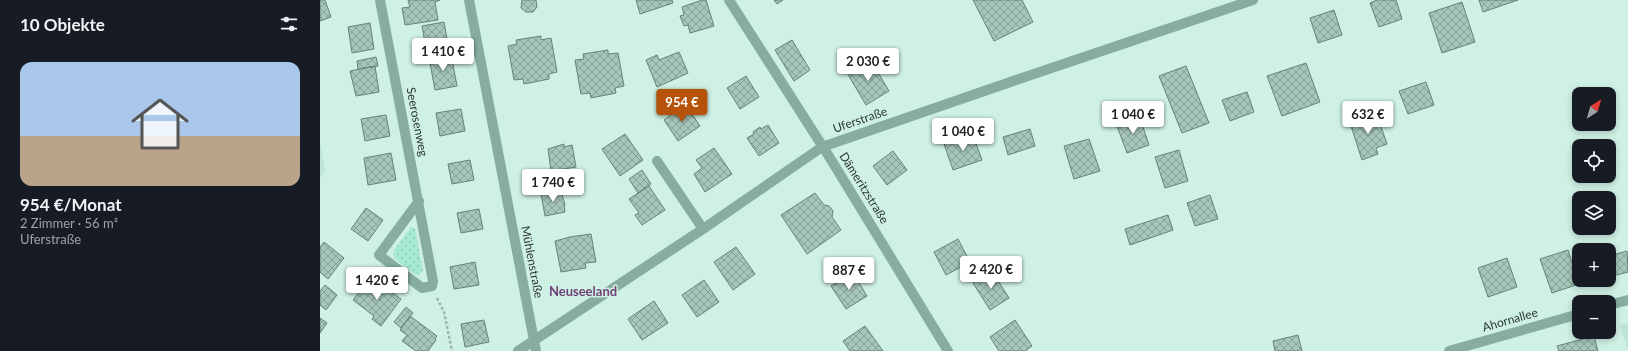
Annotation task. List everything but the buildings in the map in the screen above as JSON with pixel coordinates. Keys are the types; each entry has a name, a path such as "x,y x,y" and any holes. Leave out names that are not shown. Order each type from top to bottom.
{"street":[{"name":"Seerosenweg","path":"380,0 419,201 433,281 432,286"},
{"name":"Mühlenstraße","path":"469,0 536,351"},
{"name":"Dämeritzstraße","path":"729,0 948,351"},
{"name":"Uferstraße","path":"518,351 703,229 822,147 1253,0"},
{"path":"657,161 703,229"},
{"path":"419,201 379,255 422,288 432,286"},
{"path":"1616,303 1628,300"},
{"name":"Ahornallee","path":"1449,351 1572,316"}],"path":[{"path":"432,286 444,312 452,351"}],"shaded area":[{"path":"320,142 325,171 320,178"},
{"path":"411,227 415,229 423,270 420,274 416,275 395,259 393,254"},
{"path":"1628,323 1628,351 1620,325"}],"district":[{"name":"Neuseeland","path":"583,291"}]}
